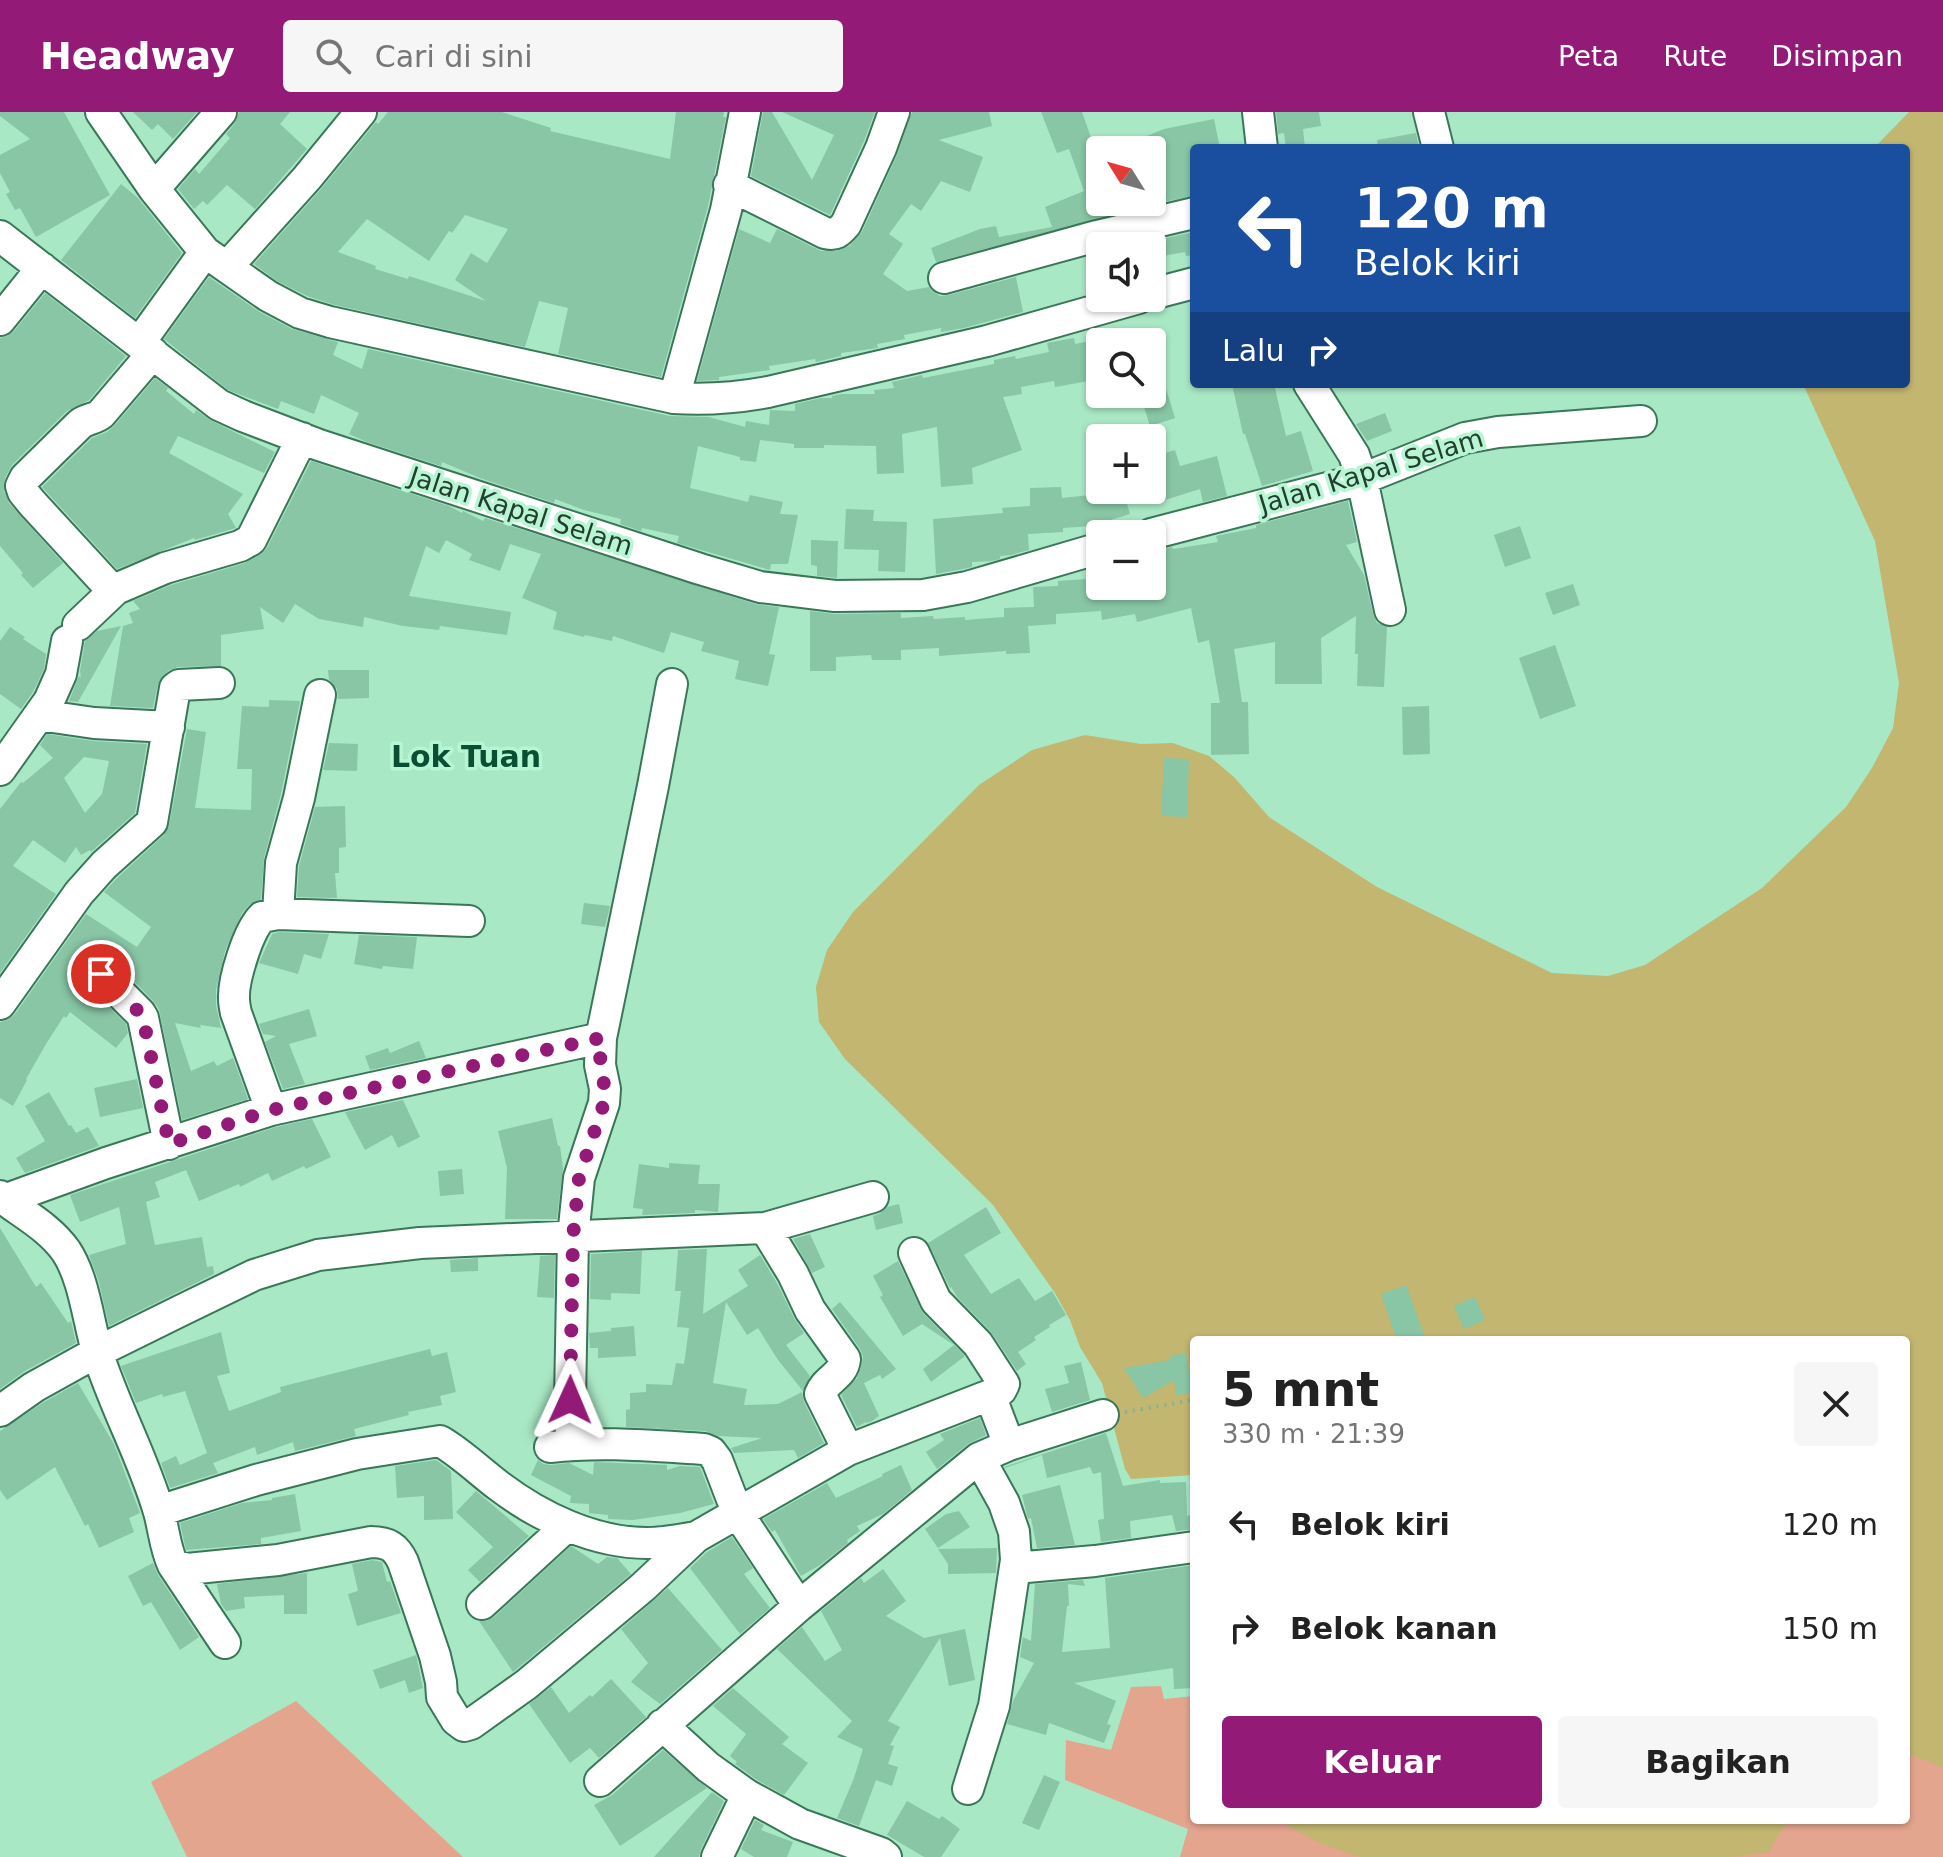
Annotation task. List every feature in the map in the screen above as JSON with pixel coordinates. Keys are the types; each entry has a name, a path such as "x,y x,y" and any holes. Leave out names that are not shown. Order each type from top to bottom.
{"street":[{"path":"101,112 154,189 216,260 300,313 674,398 735,398 768,392 987,341 1090,312"},
{"path":"154,189 221,112"},
{"path":"113,591 23,492 21,486 25,478 80,424 101,414 146,347 216,260 307,178 361,112"},
{"path":"674,398 726,210 745,112"},
{"path":"729,185 825,233 839,233 881,148 894,112"},
{"path":"1258,112 1262,144"},
{"path":"1429,112 1437,144"},
{"path":"944,278 1190,214"},
{"name":"Jalan Kapal Selam","path":"0,236 219,405 302,438 760,587 835,596 923,595 967,587 1086,552"},
{"path":"0,320 42,268"},
{"path":"1166,290 1190,284"},
{"path":"1312,388 1354,455 1390,610"},
{"name":"Jalan Kapal Selam","path":"1166,530 1362,479 1465,438 1498,432 1641,421"},
{"path":"0,770 10,737 39,715 49,701 73,633 113,591 165,568 247,544 257,530 302,438"},
{"path":"0,1004 79,893 104,865 152,822 175,688 179,685 219,683"},
{"path":"672,684 601,1038 604,1103 579,1178 573,1237 570,1400 561,1446 645,1446 711,1452 737,1512 799,1606"},
{"path":"278,914 281,863 299,798 320,695"},
{"path":"39,715 94,723 169,727"},
{"path":"271,1110 236,1013 234,998 236,981 256,922 262,917 278,914 469,921"},
{"path":"101,974 143,1018 169,1144"},
{"path":"2,1198 271,1110 601,1038"},
{"path":"0,1411 34,1387 97,1352 254,1275 318,1255 420,1243 765,1228 873,1197"},
{"path":"2,1198 42,1226 68,1254 97,1352 159,1511 169,1557 225,1643"},
{"path":"765,1228 793,1274 810,1310 845,1359 844,1368 823,1387 820,1394 848,1450"},
{"path":"173,1565 187,1569 278,1560 371,1542 396,1548 435,1656 442,1697 456,1720 464,1726 471,1724 527,1684 643,1587 696,1537 848,1450 1001,1390 1002,1381 978,1344 936,1301 914,1253"},
{"path":"990,1395 1009,1445"},
{"path":"600,1781 799,1606 979,1458 1009,1445 1103,1415"},
{"path":"159,1511 256,1480 357,1454 440,1441 501,1488 567,1526 610,1539 646,1543 696,1537"},
{"path":"968,1789 994,1706 1015,1568 1014,1532 1004,1503 979,1458"},
{"path":"482,1604 567,1526"},
{"path":"1015,1568 1190,1548"},
{"path":"662,1725 708,1767 747,1795 800,1824 886,1857"},
{"path":"717,1857 747,1795"}],"path":[{"path":"1103,1415 1190,1401"}],"shaded area":[{"path":"1909,112 1943,112 1943,1767 1910,1755 1910,1336 1190,1336 1190,1475 1131,1479 1125,1469 1102,1383 1080,1347 1055,1293 993,1205 845,1059 819,1022 816,987 827,950 853,912 979,785 1032,750 1085,735 1141,744 1173,743 1209,756 1234,777 1269,817 1377,887 1552,973 1608,976 1645,965 1762,888 1846,807 1872,768 1893,728 1899,683 1875,541 1805,388 1910,388 1910,144 1878,144"},
{"path":"1943,1591 1943,1857 1180,1857 1188,1829 1065,1780 1066,1740 1111,1750 1131,1687 1161,1686 1164,1699 1190,1696 1190,1824 1910,1824 1910,1624"},
{"path":"296,1701 463,1857 187,1857 151,1782"},
{"path":"1284,1824 1787,1824 1769,1852 1733,1857 1359,1857 1319,1843"}],"building":[{"path":"0,112 64,112 110,195 36,237 20,208 15,210 6,194 10,192 0,173 0,155 30,139 0,116"},
{"path":"133,112 197,112 173,139 158,124 152,130"},
{"path":"239,112 290,112 280,124 307,149 255,209 227,185 207,205 203,201 194,209 178,189 195,169 199,174 230,138 226,134"},
{"path":"388,112 502,112 551,128 550,131 670,159 676,112 724,112 723,117 726,117 708,206 661,377 558,354 568,308 539,301 525,347 335,305 277,281 254,264 376,122 378,124","holes":["465,215 508,229 487,263 471,253 455,280 486,301 409,276 408,279 375,269 376,266 338,252 367,219 429,261 449,231 452,233"]},
{"path":"763,112 772,112 812,180 834,135 782,112 875,112 830,215 751,176"},
{"path":"912,112 989,112 992,126 939,140 983,157 970,192 941,181 921,211 911,204 889,234 903,244 883,274 907,291 929,287 940,296 1016,277 1023,312 964,328 941,332 941,328 904,335 905,339 877,344 878,348 841,353 841,356 816,362 815,359 769,366 770,370 697,381 739,229 770,243 777,229 821,251 837,251 849,246 862,232 897,155"},
{"path":"1041,112 1082,112 1090,136 1086,136 1086,216 1109,216 936,262 931,248 980,229 996,226 999,237 1052,227 1045,207 1084,191 1069,149 1057,153"},
{"path":"1276,112 1319,112 1321,126 1303,129 1305,144 1285,144 1284,133 1278,134"},
{"path":"1214,119 1219,144 1190,144 1190,197 1166,201 1166,136 1147,136 1164,129"},
{"path":"1416,133 1418,144 1378,144 1377,140"},
{"path":"121,184 138,198 182,253 135,318 61,260"},
{"path":"1190,233 1190,256 1186,256 1185,252 1166,255 1166,238"},
{"path":"209,277 258,311 292,329 338,342 333,355 362,369 368,349 670,416 709,417 745,427 746,421 769,425 770,410 795,411 795,404 841,394 875,394 874,390 894,388 892,382 994,364 994,360 1049,352 1047,343 1074,338 1075,344 1086,342 1086,381 1055,387 1054,381 1021,387 1022,394 1003,397 1022,450 972,468 973,484 941,487 937,427 902,434 904,473 877,474 876,446 794,448 794,444 760,440 756,462 698,446 690,488 748,502 750,495 783,502 780,514 798,515 788,564 771,564 770,570 677,543 679,536 642,528 641,531 620,524 621,519 555,499 554,503 442,462 441,466 367,442 349,434 359,413 321,395 314,414 281,401 278,409 228,390 164,339"},
{"path":"45,293 126,356 89,400 67,411 12,465 5,478 4,491 9,503 63,563 33,588 0,546 0,338 14,331"},
{"path":"155,378 194,414 196,410 275,452 264,473 178,436 169,453 243,494 228,514 236,528 194,538 117,569 42,487 92,438 114,426"},
{"path":"1233,388 1275,388 1286,436 1301,431 1313,471 1262,486 1243,434"},
{"path":"1166,389 1175,418 1149,424 1144,408 1166,408"},
{"path":"1385,413 1392,431 1367,441 1356,424"},
{"path":"1175,450 1180,466 1217,456 1227,496 1203,502 1200,489 1166,500 1166,453"},
{"path":"311,461 449,506 483,521 485,518 755,604 779,607 769,654 775,655 768,686 735,679 739,661 701,651 704,642 671,632 664,653 613,636 612,641 553,629 557,612 522,598 541,554 510,544 500,571 469,560 472,554 446,540 439,553 426,546 409,596 511,612 507,635 440,626 439,630 403,626 364,617 363,627 319,619 295,604 283,623 260,607 264,629 221,635 221,666 178,667 168,671 158,684 153,708 110,706 123,626 133,623 129,613 140,609 133,601 171,585 245,563 260,555 267,548"},
{"path":"1061,487 1062,498 1086,495 1086,504 1127,504 1130,514 1110,520 1086,520 1086,526 1063,528 1063,532 1028,534 1029,550 1000,556 1000,559 992,561 972,562 972,567 936,574 933,519 1003,513 1002,508 1030,506 1030,488"},
{"path":"1348,501 1357,542 1346,545 1364,575 1377,623 1387,627 1384,687 1357,686 1356,616 1321,638 1322,684 1275,684 1275,642 1234,649 1242,702 1248,702 1249,754 1211,755 1211,703 1220,703 1209,640 1198,643 1191,608 1137,622 1135,614 1102,620 1101,611 1056,614 1056,624 1028,626 1030,653 1006,654 1006,651 939,656 939,648 901,650 901,660 872,660 871,655 836,657 836,671 810,671 810,611 835,614 901,613 901,618 965,617 965,620 1004,617 1004,608 1034,607 1033,587 1058,586 1058,581 1086,579 1086,600 1166,600 1166,548 1218,542 1216,536 1256,528 1256,525"},
{"path":"846,509 874,510 873,521 907,522 905,572 878,571 879,550 844,549"},
{"path":"1520,526 1531,558 1505,567 1494,535"},
{"path":"811,540 838,541 837,578 817,576 817,566 811,565"},
{"path":"1573,584 1580,605 1553,615 1545,593"},
{"path":"121,626 78,702 69,701 79,676 81,678 85,641 97,631"},
{"path":"10,627 46,654 44,669 21,709 0,694 0,641"},
{"path":"1555,645 1576,706 1540,719 1519,658"},
{"path":"328,670 369,670 369,698 338,699"},
{"path":"269,700 300,701 264,858 261,899 242,913 225,951 216,990 221,1028 175,1023 191,1071 214,1061 217,1066 233,1058 248,1099 182,1120 159,1009 134,981 136,979 105,957 89,961 84,969 87,988 126,1024 128,1033 116,1048 70,1012 46,1044 13,1106 0,1098 0,1022 15,1014 86,914 137,947 151,927 104,892 164,835 169,826 187,729 206,732 195,808 251,810 252,769 237,769 242,706 269,707"},
{"path":"1429,706 1430,754 1403,755 1402,707"},
{"path":"47,734 147,744 135,813 91,852 81,855 76,847 65,863 33,840 13,866 56,894 0,973 0,809 21,782 53,758 40,745","holes":["84,757 109,761 102,794 85,813 64,778"]},
{"path":"329,743 358,744 357,771 323,770"},
{"path":"1164,758 1189,759 1187,817 1161,816"},
{"path":"345,806 346,847 339,848 339,873 335,873 337,898 297,897 299,866 315,807"},
{"path":"584,903 610,906 605,927 581,924"},
{"path":"272,934 329,934 321,959 304,954 298,974 259,963"},
{"path":"359,935 417,937 413,969 383,966 382,969 354,964"},
{"path":"309,1009 317,1036 289,1044 305,1084 283,1089 265,1042 276,1036 263,1034 259,1024"},
{"path":"419,1041 426,1058 370,1070 365,1056 388,1048 390,1053"},
{"path":"137,1079 143,1108 100,1117 94,1088"},
{"path":"49,1092 69,1126 76,1133 88,1127 99,1146 25,1173 16,1158 45,1141 25,1106"},
{"path":"403,1100 420,1137 398,1148 392,1135 365,1150 345,1112"},
{"path":"552,1118 563,1168 557,1219 505,1219 507,1168 498,1131"},
{"path":"312,1119 331,1157 306,1169 304,1166 272,1181 268,1173 240,1187 239,1184 199,1201 186,1170 155,1182 160,1197 146,1202 155,1245 202,1237 207,1267 213,1266 214,1274 109,1326 89,1255 126,1244 119,1207 80,1222 70,1195 276,1127"},
{"path":"669,1163 700,1165 698,1184 720,1184 718,1212 695,1210 695,1213 642,1215 643,1209 633,1208 639,1164 669,1168"},
{"path":"462,1169 464,1194 440,1196 438,1171"},
{"path":"899,1204 903,1223 876,1230 873,1216"},
{"path":"986,1207 1001,1233 964,1255 991,1294 1019,1278 1035,1301 1052,1291 1066,1315 1049,1325 1034,1337 1036,1340 1018,1352 1026,1364 1017,1371 991,1332 950,1288 928,1243"},
{"path":"0,1228 36,1287 41,1283 68,1323 71,1321 76,1343 25,1371 0,1389"},
{"path":"810,1234 825,1267 812,1273 793,1239"},
{"path":"707,1249 703,1314 748,1286 738,1270 760,1255 804,1333 786,1345 810,1376 803,1391 758,1328 747,1335 726,1302 713,1383 747,1389 744,1405 778,1404 802,1392 824,1443 798,1458 794,1450 734,1453 731,1448 762,1438 626,1427 630,1393 646,1392 646,1384 672,1385 676,1363 684,1364 689,1328 677,1327 681,1291 675,1291 678,1250"},
{"path":"642,1251 640,1294 611,1293 611,1300 590,1299 591,1254"},
{"path":"555,1255 554,1298 537,1297 540,1256"},
{"path":"478,1258 478,1271 451,1272 450,1260"},
{"path":"898,1261 923,1313 965,1356 931,1382 923,1369 954,1345 922,1324 903,1336 880,1297 883,1295 873,1276"},
{"path":"1406,1285 1425,1336 1396,1336 1381,1294"},
{"path":"1475,1297 1485,1320 1464,1329 1454,1306"},
{"path":"840,1302 896,1369 882,1379 880,1375 864,1383 879,1416 857,1427 841,1395 857,1378 863,1356 832,1309"},
{"path":"634,1326 636,1356 598,1358 598,1348 590,1348 589,1333"},
{"path":"221,1332 230,1373 217,1376 229,1411 281,1392 280,1387 430,1349 432,1356 447,1352 456,1392 440,1396 442,1405 354,1429 356,1436 295,1451 293,1442 257,1455 255,1447 213,1463 218,1473 170,1488 161,1463 176,1456 180,1465 207,1453 185,1391 163,1397 162,1394 136,1403 121,1366"},
{"path":"1186,1353 1190,1393 1176,1395 1174,1380 1143,1398 1124,1368 1171,1360 1170,1356"},
{"path":"1081,1362 1090,1400 1052,1412 1045,1389 1069,1383 1064,1366"},
{"path":"78,1383 114,1444 140,1513 129,1518 134,1532 99,1548 55,1467 7,1500 0,1490 0,1431"},
{"path":"980,1418 986,1435 968,1444 937,1469 926,1452 944,1440 940,1434"},
{"path":"1106,1433 1123,1486 1160,1480 1160,1483 1186,1482 1190,1529 1176,1531 1172,1515 1130,1521 1131,1538 1101,1542 1098,1520 1104,1519 1101,1472 1093,1474 1090,1467 1047,1478 1042,1455 1004,1467"},
{"path":"436,1460 451,1471 453,1519 424,1520 424,1496 397,1498 395,1466"},
{"path":"538,1460 551,1465 569,1463 593,1475 594,1462 667,1465 667,1470 680,1466 700,1467 714,1504 633,1520 608,1519 608,1515 589,1513 589,1504 570,1503 571,1496 531,1475"},
{"path":"901,1465 912,1490 883,1514 857,1526 860,1531 847,1540 848,1543 801,1576 775,1530 772,1532 763,1519 827,1483 836,1498"},
{"path":"1060,1485 1075,1545 1037,1548 1022,1495"},
{"path":"476,1491 529,1536 480,1582 468,1570 493,1547 456,1512"},
{"path":"295,1494 301,1531 261,1538 261,1544 186,1550 180,1523 242,1503"},
{"path":"959,1511 970,1527 938,1548 925,1529 946,1514"},
{"path":"732,1537 753,1568 744,1574 770,1608 740,1634 690,1568 707,1552"},
{"path":"571,1546 598,1564 607,1557 617,1558 631,1574 513,1672 479,1621 494,1617"},
{"path":"997,1548 996,1573 948,1574 948,1564 938,1549"},
{"path":"372,1560 382,1562 401,1613 357,1626 348,1594 358,1591 352,1564"},
{"path":"153,1563 199,1637 180,1650 151,1602 143,1606 128,1576"},
{"path":"1190,1566 1190,1688 1174,1689 1173,1668 1074,1683 1116,1701 1104,1743 1049,1723 1046,1735 1007,1724 1013,1701 1034,1663 1020,1657 1023,1637 1031,1641 1035,1584 1083,1580 1085,1586 1068,1584 1069,1606 1062,1652 1110,1648 1105,1578"},
{"path":"883,1569 906,1601 886,1616 924,1638 965,1629 975,1680 949,1686 940,1638 888,1721 900,1727 890,1745 894,1746 888,1764 898,1767 892,1786 876,1780 859,1826 837,1818 863,1749 837,1737 852,1721 777,1649 802,1627 825,1661 842,1650 821,1611 861,1578 864,1583"},
{"path":"307,1573 307,1614 284,1614 284,1595 244,1597 245,1608 226,1611 221,1604 217,1584"},
{"path":"668,1588 722,1650 660,1704 631,1682 648,1663 621,1629"},
{"path":"416,1655 423,1688 409,1693 405,1680 380,1689 373,1670"},
{"path":"611,1679 646,1717 599,1758 590,1748 570,1763 529,1704 551,1687 569,1713"},
{"path":"733,1688 789,1737 782,1744 808,1763 784,1795 757,1780 735,1764 737,1762 730,1756 746,1734 713,1706"},
{"path":"663,1750 707,1788 620,1846 594,1805 612,1795"},
{"path":"1044,1775 1060,1782 1039,1830 1022,1823"},
{"path":"712,1792 724,1801 699,1857 654,1857"},
{"path":"907,1801 939,1819 942,1816 960,1829 941,1857 924,1857 887,1835"},
{"path":"755,1820 764,1825 761,1830 793,1842 787,1857 754,1857 741,1849"}],"district":[{"name":"Lok Tuan","path":"466,756"}],"route":[{"path":"101,974 143,1018 169,1144 271,1110 601,1038 604,1103 579,1178 573,1237 570,1400"}]}
